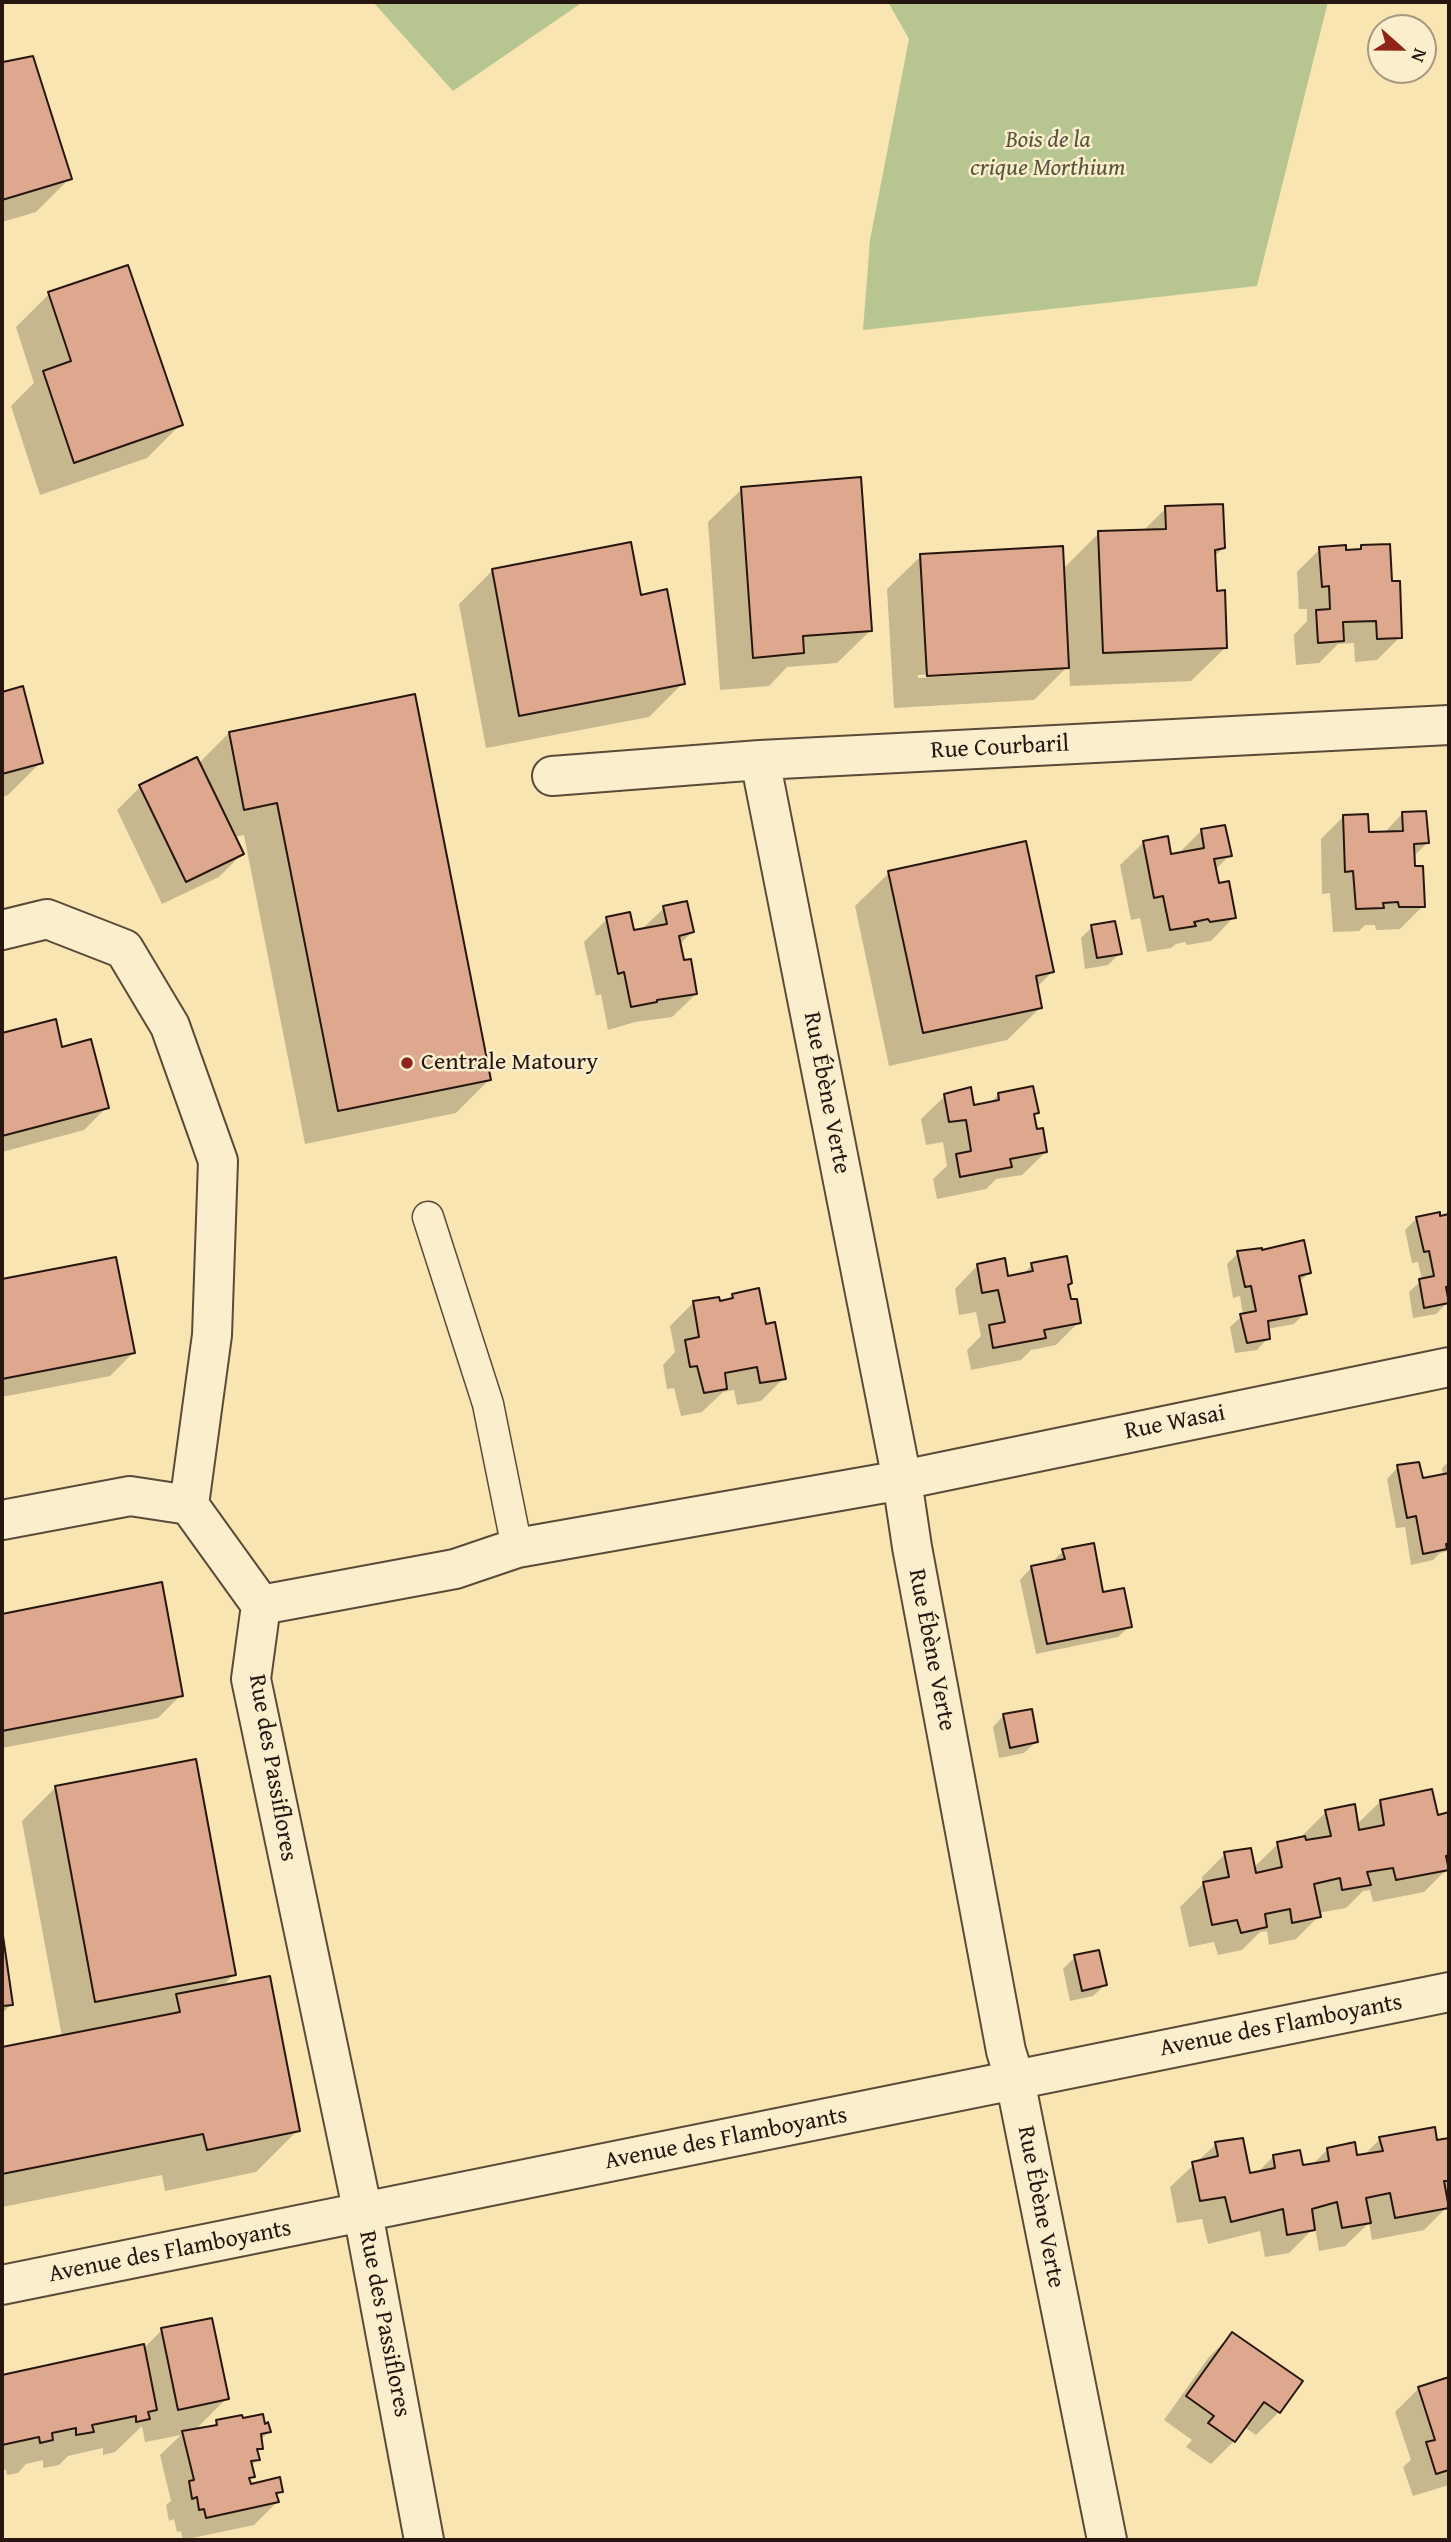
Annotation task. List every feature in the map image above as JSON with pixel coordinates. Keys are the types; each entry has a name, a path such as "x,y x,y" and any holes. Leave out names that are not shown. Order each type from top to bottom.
{"street":[{"name":"Rue Courbaril","path":"552,776 760,760 1449,725"},
{"name":"Rue Ébène Verte","path":"760,760 902,1480 914,1561 1006,2051 1015,2080 1107,2540"},
{"path":"2,930 47,919 124,949 170,1026 218,1161 212,1335 189,1505 261,1605"},
{"name":"Rue Wasai","path":"261,1605 455,1569 517,1548 902,1480 1449,1367"},
{"path":"2,1520 130,1496 189,1505"},
{"name":"Rue des Passiflores","path":"261,1605 251,1679 363,2213 424,2540"},
{"name":"Avenue des Flamboyants","path":"2,2286 1449,1992"}],"lane":[{"path":"428,1217 488,1404 517,1548"}],"green space":[{"path":"373,2 583,2 453,91"},
{"name":"Bois de la crique Morthium","path":"888,2 1328,2 1257,286 863,330 870,240 909,39"}],"building":[{"path":"33,56 72,179 2,200 2,57 3,62"},
{"path":"128,265 183,425 74,463 43,371 71,361 48,292"},
{"path":"861,477 872,631 803,636 804,653 753,658 741,487"},
{"path":"1223,504 1225,548 1215,550 1217,591 1225,590 1227,648 1103,653 1098,531 1166,529 1165,506"},
{"path":"631,542 641,595 667,589 685,684 519,716 492,569"},
{"path":"1390,544 1392,581 1400,581 1402,638 1377,639 1376,621 1343,622 1344,641 1318,643 1316,610 1330,609 1329,586 1322,587 1319,547 1346,545 1346,550 1361,549 1361,545"},
{"path":"1063,546 1069,668 927,676 920,554"},
{"path":"23,686 43,763 2,774 2,692"},
{"path":"415,694 491,1080 338,1111 277,803 244,810 229,732"},
{"path":"197,757 244,854 186,882 139,785"},
{"path":"1426,811 1429,843 1414,844 1415,866 1423,866 1425,907 1399,907 1398,902 1383,903 1384,908 1356,909 1353,871 1345,872 1343,815 1368,814 1369,832 1403,831 1402,812"},
{"path":"1225,825 1232,856 1214,859 1219,883 1229,881 1236,918 1210,922 1208,919 1194,922 1196,926 1170,930 1163,896 1154,898 1143,841 1168,836 1171,854 1204,848 1201,829"},
{"path":"1026,841 1054,972 1036,976 1042,1008 923,1033 888,871"},
{"path":"687,901 694,932 679,936 684,960 691,959 697,994 631,1007 624,972 618,974 606,917 630,912 634,930 667,924 663,906"},
{"path":"1115,921 1122,954 1097,958 1091,925"},
{"path":"56,1019 62,1047 91,1039 109,1108 2,1136 2,1033"},
{"path":"1033,1086 1039,1113 1034,1114 1037,1129 1043,1128 1047,1152 1010,1159 1012,1167 960,1177 956,1154 971,1151 966,1120 949,1122 944,1094 971,1087 974,1105 999,1100 998,1093"},
{"path":"1440,1212 1440,1216 1449,1214 1449,1286 1446,1287 1449,1303 1424,1308 1419,1279 1434,1276 1429,1251 1424,1252 1416,1217"},
{"path":"1304,1240 1311,1273 1299,1276 1307,1314 1268,1321 1270,1339 1247,1343 1240,1314 1256,1311 1251,1286 1245,1287 1237,1251 1262,1250"},
{"path":"1067,1256 1072,1283 1068,1285 1071,1299 1077,1299 1081,1323 1044,1330 1046,1338 993,1348 989,1325 1005,1322 998,1290 982,1293 977,1264 1005,1258 1008,1276 1033,1271 1031,1263"},
{"path":"116,1257 135,1353 2,1379 2,1279"},
{"path":"759,1288 766,1324 775,1322 786,1379 760,1383 757,1367 725,1373 727,1389 704,1393 697,1366 690,1367 685,1340 699,1337 693,1301 719,1297 720,1301 733,1298 732,1294"},
{"path":"1419,1462 1423,1478 1449,1473 1449,1543 1446,1544 1447,1549 1423,1554 1416,1516 1407,1518 1397,1465"},
{"path":"1094,1543 1103,1592 1124,1588 1132,1627 1047,1644 1031,1566 1065,1559 1062,1549"},
{"path":"162,1582 183,1696 2,1731 2,1614"},
{"path":"1032,1709 1038,1742 1010,1748 1003,1714"},
{"path":"196,1759 236,1975 95,2002 55,1786"},
{"path":"1432,1789 1438,1815 1449,1812 1449,1855 1446,1856 1449,1870 1396,1880 1393,1868 1367,1872 1371,1885 1342,1890 1340,1878 1314,1884 1321,1917 1292,1923 1290,1909 1265,1914 1267,1927 1241,1933 1237,1920 1212,1925 1203,1882 1229,1877 1224,1852 1251,1848 1256,1873 1282,1867 1277,1842 1305,1836 1306,1840 1331,1836 1325,1810 1355,1804 1359,1830 1384,1825 1380,1800"},
{"path":"2,1929 13,2005 2,2006"},
{"path":"1099,1950 1107,1985 1082,1991 1074,1955"},
{"path":"270,1976 300,2131 207,2150 203,2134 2,2174 2,2047 180,2012 176,1994"},
{"path":"1435,2127 1437,2140 1449,2138 1449,2181 1444,2181 1449,2208 1395,2218 1390,2193 1366,2198 1371,2223 1342,2228 1337,2202 1312,2209 1315,2230 1287,2235 1283,2209 1231,2222 1225,2197 1200,2201 1192,2162 1218,2156 1215,2142 1243,2138 1250,2173 1275,2168 1273,2155 1300,2150 1303,2165 1329,2161 1327,2148 1355,2142 1357,2155 1383,2151 1379,2137"},
{"path":"212,2318 229,2399 178,2410 161,2328"},
{"path":"1232,2332 1303,2381 1280,2413 1264,2402 1235,2442 1208,2423 1214,2416 1186,2396"},
{"path":"144,2344 157,2410 148,2412 150,2419 136,2422 136,2416 92,2425 94,2432 76,2435 76,2428 52,2433 53,2440 40,2443 39,2437 2,2445 2,2375"},
{"path":"1449,2377 1449,2470 1436,2474 1426,2442 1435,2440 1418,2387"},
{"path":"263,2414 265,2424 268,2422 271,2432 261,2434 263,2449 257,2449 260,2460 251,2461 255,2477 249,2478 251,2484 280,2477 283,2492 276,2493 279,2502 206,2518 204,2509 199,2510 197,2497 192,2499 189,2481 194,2480 182,2431 217,2425 216,2420"}],"place":[{"name":"Centrale Matoury","path":"407,1063"}]}
